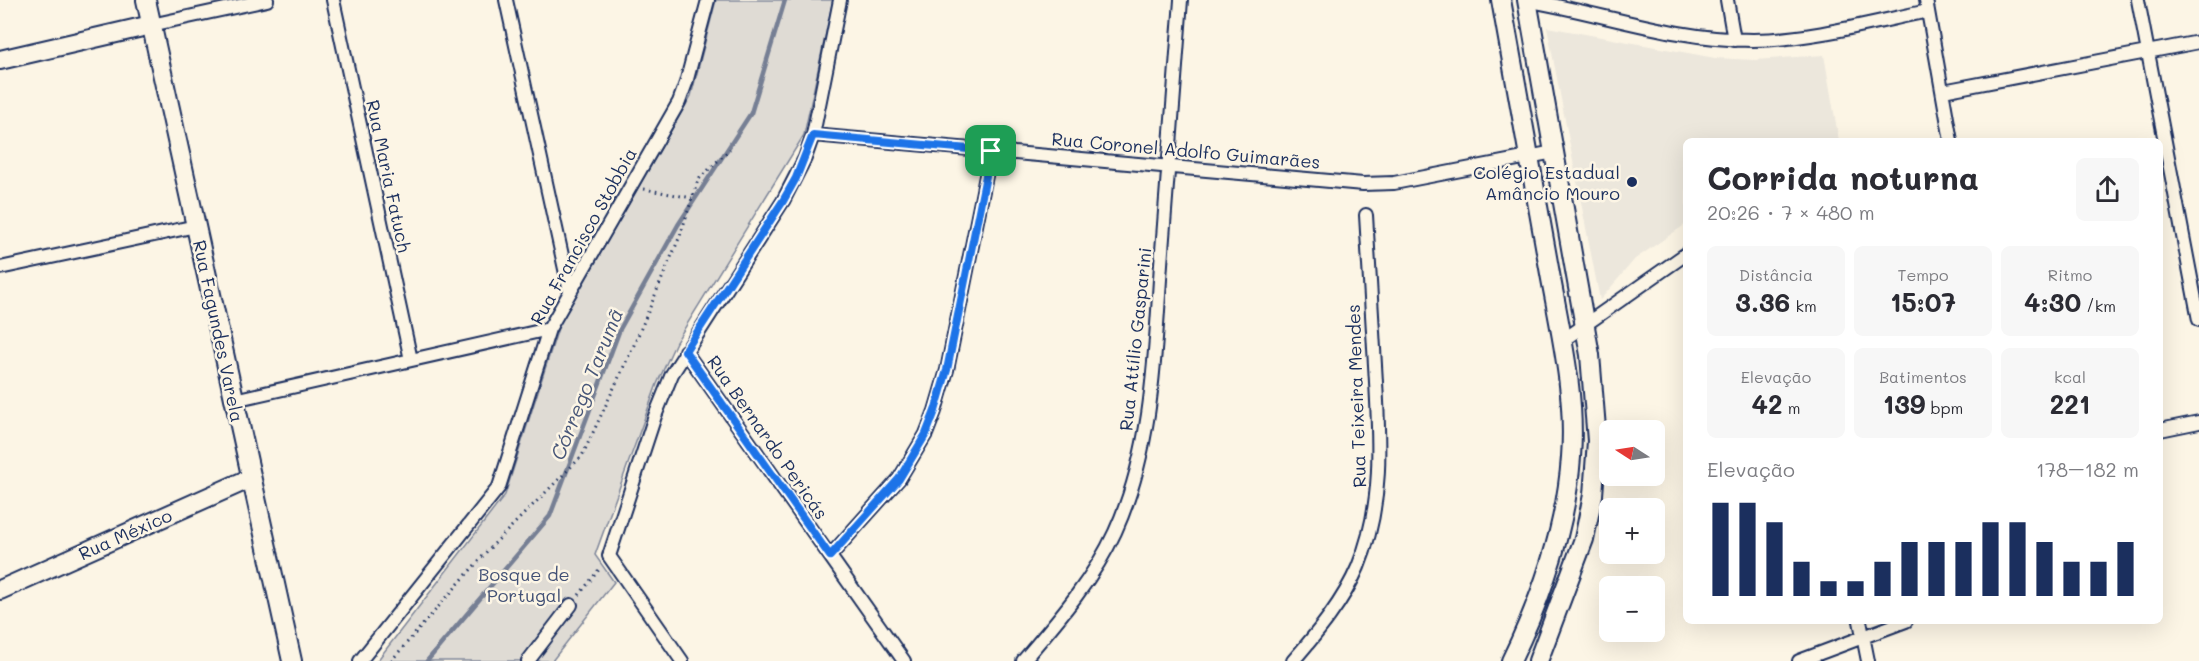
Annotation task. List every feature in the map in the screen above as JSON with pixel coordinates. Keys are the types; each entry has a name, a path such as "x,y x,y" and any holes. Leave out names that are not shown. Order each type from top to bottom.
{"street":[{"name":"Rua Fagundes Varela","path":"146,0 292,661"},
{"path":"0,60 267,0"},
{"name":"Rua Maria Fatuch","path":"333,0 411,360"},
{"path":"506,0 570,292"},
{"name":"Rua Francisco Stobbia","path":"360,661 499,487 549,328 679,102 708,0"},
{"path":"682,661 609,556 662,395 685,351 796,178 813,135 840,0"},
{"name":"Rua Attílio Gasparini","path":"1023,661 1078,594 1116,531 1128,497 1145,429 1152,385 1180,0"},
{"path":"1501,0 1562,341 1572,416 1569,485 1554,554 1511,661"},
{"path":"1538,661 1584,539 1596,468 1596,416 1585,325 1527,0 1663,32 1734,40 1766,40 1804,35 1927,6 1950,138"},
{"path":"1727,0 1734,40"},
{"path":"2138,0 2199,320"},
{"path":"1942,91 2199,42"},
{"name":"Rua Coronel Adolfo Guimarães","path":"813,135 1378,184 1554,152"},
{"path":"830,556 899,479 922,442 935,411 947,370 991,151"},
{"name":"Rua Teixeira Mendes","path":"1293,661 1331,614 1345,591 1366,543 1376,500 1379,448 1366,215"},
{"path":"0,268 196,226"},
{"path":"1562,341 1683,256"},
{"path":"234,400 549,328"},
{"name":"Rua Bernardo Pericás","path":"685,351 904,661"},
{"path":"2163,429 2199,422"},
{"name":"Rua México","path":"0,590 251,478"},
{"path":"528,661 571,605"},
{"path":"1861,624 1868,661"},
{"path":"1799,661 1898,624"}],"path":[{"path":"391,661 489,549 582,456 634,345 680,236 698,180 730,149"},
{"path":"631,186 692,198"},
{"path":"571,605 609,556"}],"shaded area":[{"name":"Colégio Estadual Amâncio Mouro","path":"1547,27 1715,58 1755,60 1824,55 1838,138 1683,138 1683,226 1635,259 1600,300"}],"green space":[{"name":"Bosque de Portugal","path":"716,0 833,0 804,135 676,342 657,384 595,555 614,582 552,661 377,661 505,495 559,325 691,96"}],"waterway":[{"name":"Córrego Tarumã","path":"427,661 550,516 620,329 678,225 751,113 785,0"}],"place":[{"name":"Colégio Estadual Amâncio Mouro","path":"1632,182"}],"route":[{"path":"813,135 991,151 947,370 926,434 899,479 830,556 685,351 783,201 796,178 813,135"}]}
